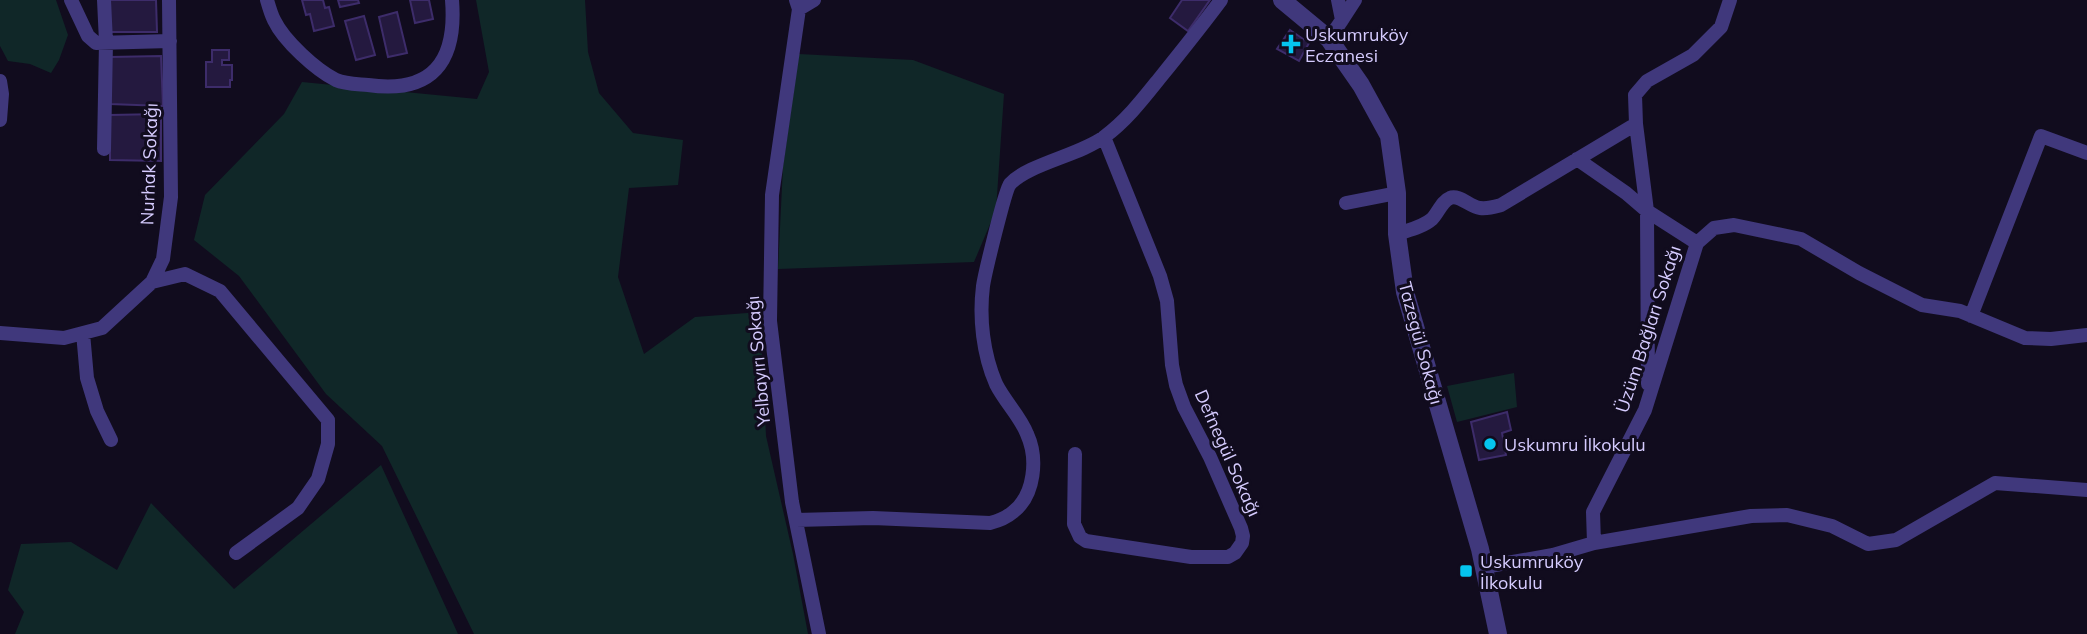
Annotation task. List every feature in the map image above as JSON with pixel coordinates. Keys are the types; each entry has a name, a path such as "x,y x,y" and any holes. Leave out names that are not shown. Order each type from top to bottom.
{"street":[{"path":"71,0 88,36 96,43 170,41"},
{"path":"104,0 104,149"},
{"name":"Nurhak Sokağı","path":"0,333 64,338 102,328 152,282 163,259 171,197 169,0"},
{"path":"267,0 275,23 313,65 339,82 389,88 422,80 443,62 452,38 452,0"},
{"path":"798,5 814,0"},
{"path":"796,520 873,518 989,523 1014,512 1023,501 1030,485 1033,456 1026,431 997,385 990,366 982,326 981,303 1008,186 1021,174 1076,152 1104,137 1135,108 1222,0"},
{"name":"Tazegül Sokağı","path":"1282,0 1329,39 1361,85 1389,136 1397,192 1397,234 1405,292 1484,567 1498,634"},
{"path":"1338,0 1342,20"},
{"path":"1329,39 1355,0"},
{"path":"1648,399 1647,211 1635,95 1647,80 1693,55 1721,27 1730,0"},
{"name":"Yelbayırı Sokağı","path":"798,5 772,195 770,321 796,520 819,634"},
{"path":"0,81 0,120"},
{"path":"1397,234 1420,227 1433,218 1451,197 1478,208 1501,205 1636,124"},
{"path":"1972,316 2040,136 2087,153"},
{"name":"Defnegül Sokağı","path":"1075,454 1074,524 1080,537 1086,541 1191,557 1228,557 1239,548 1243,536 1241,528 1176,385 1167,301 1160,276 1104,137"},
{"path":"1577,159 1647,211 1697,243"},
{"path":"1346,203 1397,192"},
{"name":"Üzüm Bağları Sokağı","path":"1594,543 1593,512 1648,399 1697,243 1714,228 1734,225 1801,239 1922,305 1960,311 2025,338 2050,339 2087,335"},
{"path":"152,282 185,274 220,291 328,420 328,444 318,479 298,508 236,553"},
{"path":"83,333 87,379 97,411 111,440"},
{"path":"1484,567 1553,555 1594,543 1751,516 1787,515 1832,526 1868,544 1896,540 1994,483 2087,490"}],"green space":[{"path":"0,0 56,0 68,35 51,73 30,64 8,61 0,46"},
{"path":"476,0 585,0 588,52 599,93 633,133 683,140 678,185 629,188 618,277 644,354 695,317 760,312 766,436 808,634 474,634 382,446 326,394 239,276 194,240 205,195 284,114 302,82 477,99 489,72"},
{"path":"799,54 913,60 1004,94 996,210 974,262 778,269 783,166"},
{"path":"1514,373 1517,407 1457,422 1447,386"},
{"path":"381,465 458,634 15,634 24,612 8,590 21,544 71,542 117,570 151,503 234,589"}],"building":[{"path":"107,0 156,0 157,32 107,32"},
{"path":"302,0 323,0 325,8 329,7 334,26 314,31 310,14 306,15"},
{"path":"338,0 358,0 359,3 340,7"},
{"path":"410,0 429,0 433,19 415,23"},
{"path":"1182,0 1210,0 1188,31 1170,18"},
{"path":"397,12 407,53 388,57 379,17"},
{"path":"364,16 375,55 356,60 345,21"},
{"path":"1290,30 1309,43 1299,61 1277,49"},
{"path":"212,50 229,50 229,60 222,60 222,65 232,65 230,87 206,87 206,62 212,62"},
{"path":"161,56 163,106 110,104 110,57"},
{"path":"161,114 161,161 110,160 110,115"},
{"name":"Uskumru İlkokulu","path":"1507,412 1511,430 1502,433 1506,455 1479,460 1471,422"}],"place":[{"name":"Uskumruköy Eczanesi","path":"1291,44"},
{"name":"Uskumru İlkokulu","path":"1490,444"},
{"name":"Uskumruköy İlkokulu","path":"1466,571"}]}
